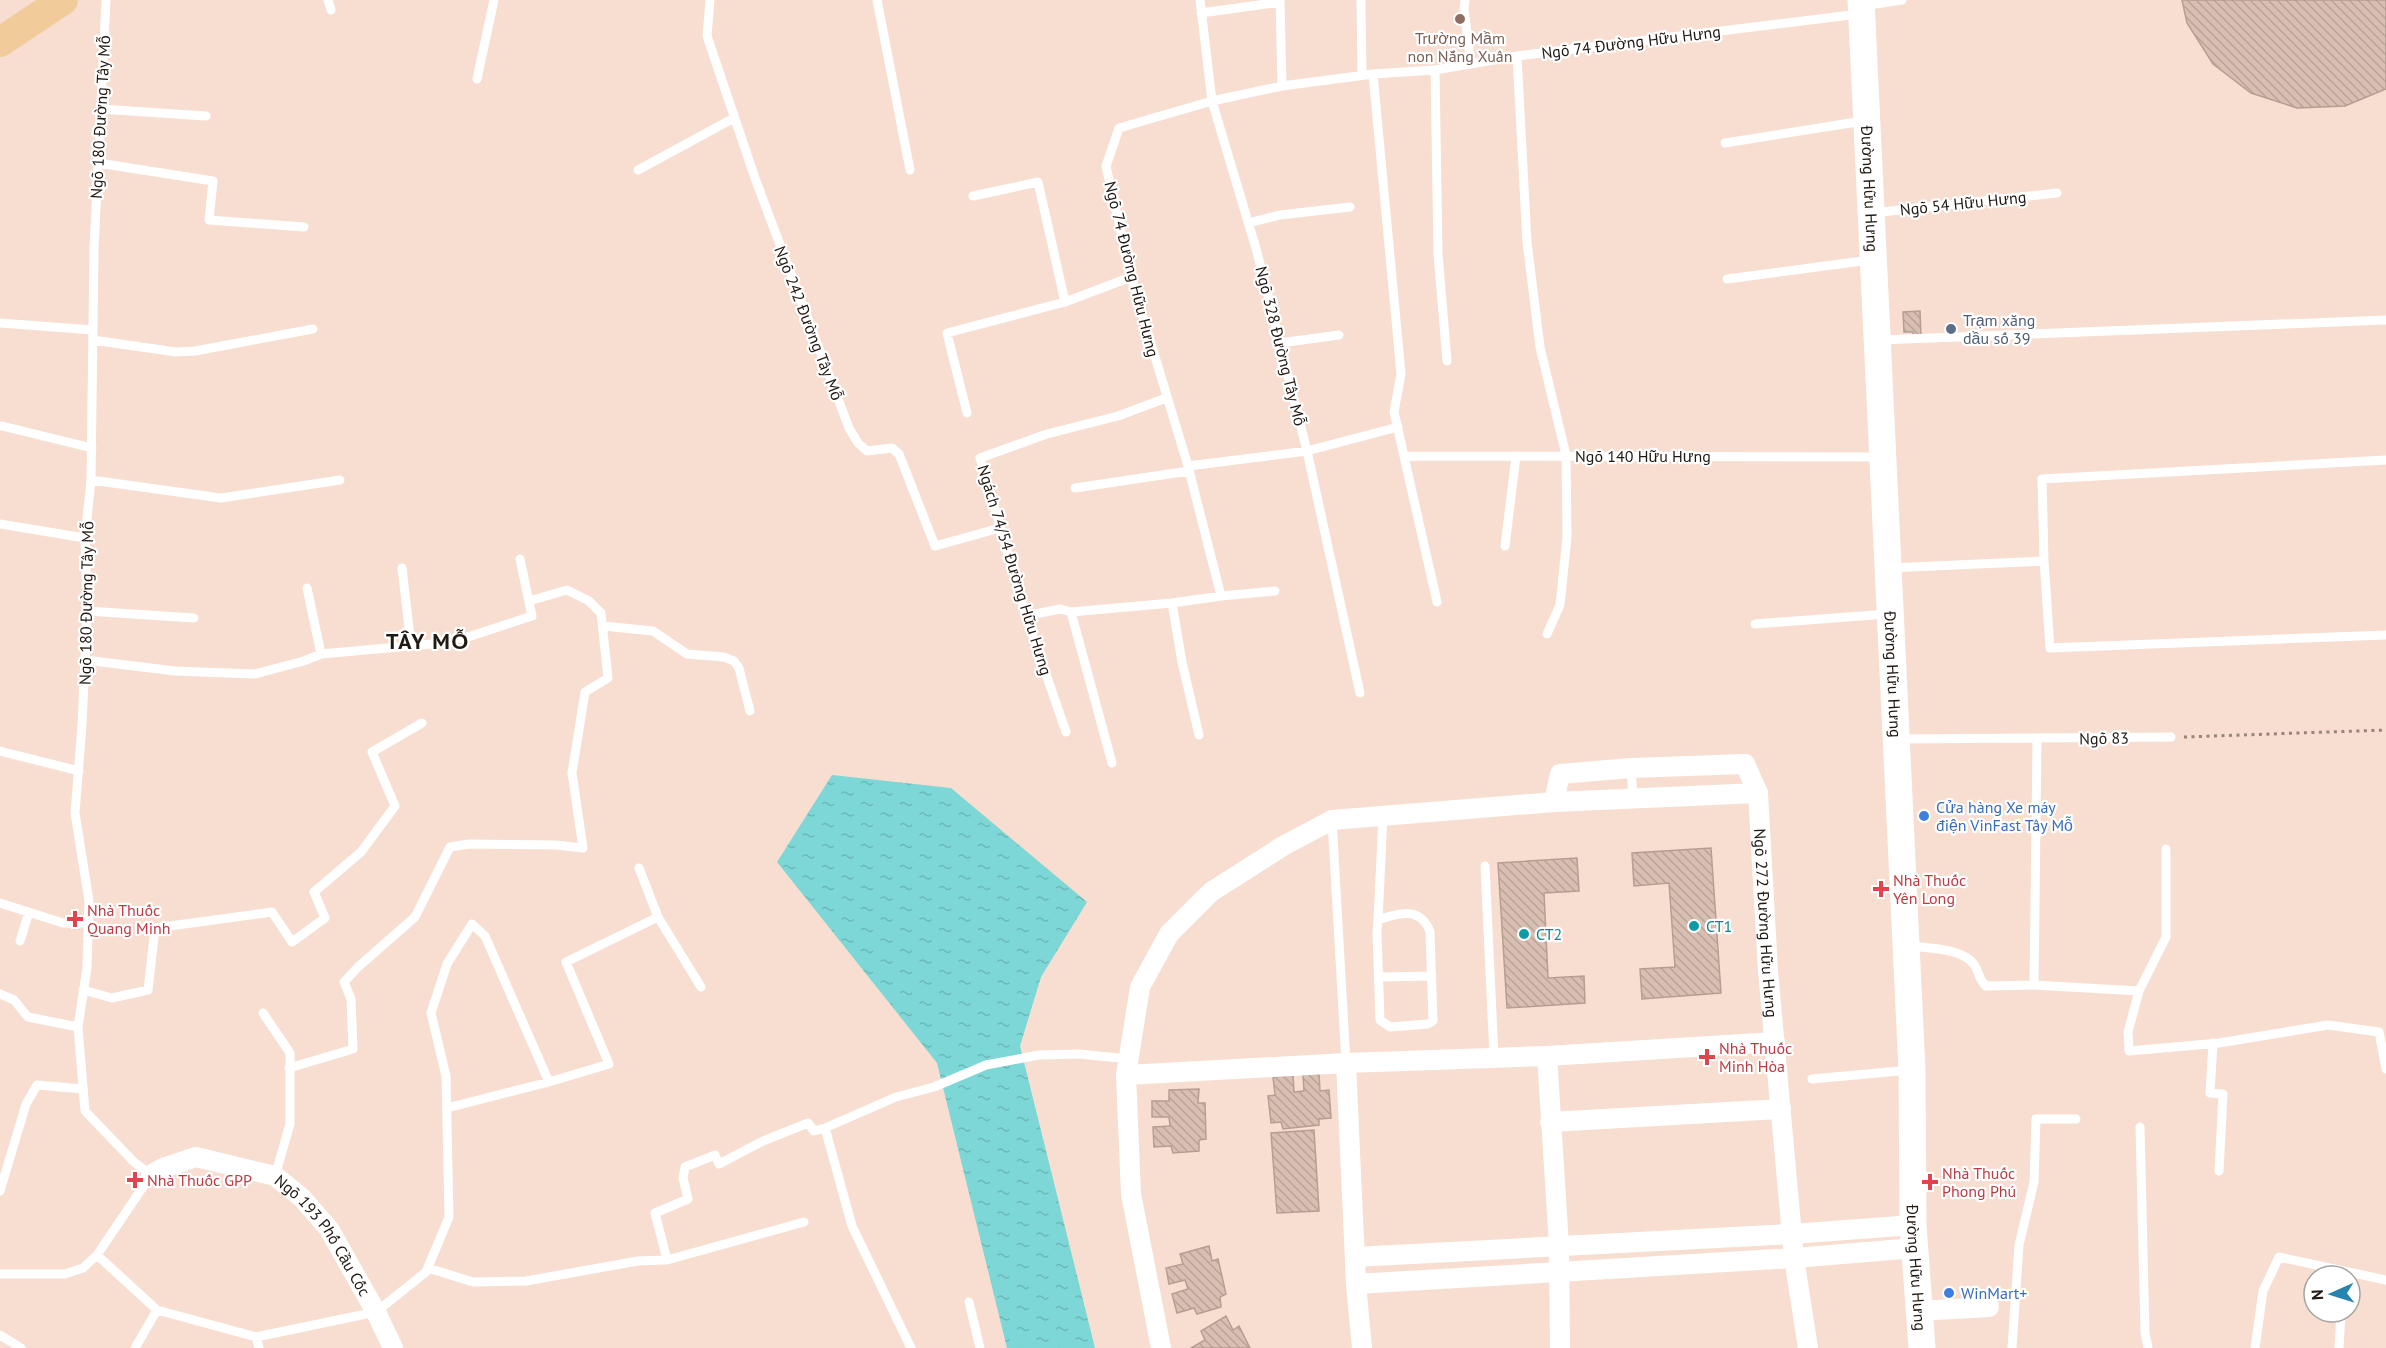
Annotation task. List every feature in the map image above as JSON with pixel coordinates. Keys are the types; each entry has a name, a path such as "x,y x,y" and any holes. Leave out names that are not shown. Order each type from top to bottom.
{"main road":[{"path":"0,42 63,0"},
{"name":"Đường Hữu Hưng","path":"1861,7 1912,1070 1914,1236 1922,1348"}],"street":[{"path":"1161,1348 1131,1194 1127,1067 1140,987 1169,933 1212,892 1282,846 1332,820 1554,802 1758,793 1745,764 1631,768 1560,774 1554,802"},
{"name":"Ngõ 272 Đường Hữu Hưng","path":"1758,793 1768,971 1794,1258 1808,1348"},
{"path":"1127,1067 1546,1056 1775,1042"},
{"path":"1546,1056 1559,1246 1560,1348"},
{"path":"1346,1063 1356,1284 1362,1348"},
{"path":"1550,1122 1781,1109"},
{"name":"Ngõ 193 Phố Cầu Cốc","path":"152,1176 164,1168 196,1157 275,1176 302,1198 329,1229 376,1312 393,1348"},
{"path":"1355,1257 1792,1234 1914,1236"},
{"path":"1356,1284 1794,1258 1914,1236"},
{"path":"1918,1311 1989,1307"}],"lane":[{"name":"Ngõ 180 Đường Tây Mỗ","path":"106,0 98,163 92,480 85,538 87,611 75,813 89,901 89,923 78,1027 85,1111 134,1162 152,1176"},
{"path":"328,0 331,10"},
{"path":"477,79 494,0"},
{"name":"Ngõ 242 Đường Tây Mỗ","path":"710,0 707,36 756,181 849,428 858,443 867,451 892,448 899,454 935,546 1000,528"},
{"path":"878,0 910,170"},
{"name":"Ngõ 328 Đường Tây Mỗ","path":"1200,0 1212,101 1280,343 1307,451 1360,693"},
{"path":"1361,0 1362,75"},
{"path":"1465,0 1464,9 1471,64"},
{"name":"Ngõ 74 Đường Hữu Hưng","path":"1221,596 1189,469 1131,277 1106,166 1119,128 1212,101 1282,86 1362,75 1435,70 1902,0"},
{"path":"1201,13 1280,1 1282,86"},
{"path":"1517,56 1530,266 1540,348 1566,455 1567,537 1560,605 1547,634"},
{"path":"1435,70 1438,254 1448,361"},
{"path":"1373,74 1401,374 1394,412 1437,602"},
{"path":"100,109 206,116"},
{"path":"638,170 734,118"},
{"path":"1725,143 1866,121"},
{"path":"98,163 213,181 209,220 304,227"},
{"path":"973,196 1038,182 1065,302"},
{"name":"Ngõ 54 Hữu Hưng","path":"1870,213 2057,193"},
{"path":"1248,223 1281,215 1350,207"},
{"path":"1727,279 1872,260"},
{"path":"967,413 947,333 1065,302 1131,277"},
{"path":"1877,341 2386,320"},
{"path":"0,323 93,335 176,352 195,351 313,329"},
{"path":"1280,343 1339,335"},
{"name":"Ngách 74/54 Đường Hữu Hưng","path":"1066,732 1026,616 980,458 1047,434 1118,416 1166,398"},
{"path":"2,426 92,448"},
{"path":"1075,488 1307,451 1398,427"},
{"name":"Ngõ 140 Hữu Hưng","path":"1404,456 1882,457"},
{"path":"1505,546 1516,456"},
{"path":"2386,460 2042,479 2044,561 2050,648 2386,635"},
{"path":"92,480 221,498 340,480"},
{"path":"0,524 85,538"},
{"path":"85,660 175,671 255,674 304,662 321,654 471,636 532,616 520,559"},
{"path":"1887,568 2044,561"},
{"path":"402,568 411,645"},
{"path":"307,588 321,654"},
{"path":"289,1068 353,1049 351,999 344,982 415,917 450,848 469,844 556,845 583,848 572,773 585,692 608,678 601,613 589,601 567,590 529,601"},
{"path":"1026,616 1060,609 1071,612 1275,591"},
{"path":"1172,603 1182,662 1199,735"},
{"path":"87,611 194,618"},
{"path":"1071,612 1112,763"},
{"path":"1755,624 1889,613"},
{"path":"603,626 653,631 687,654 724,657 734,661 739,668 750,711"},
{"path":"83,990 112,998 148,990 155,928 272,912 292,942 325,918 314,892 361,852 395,806 372,752 422,723"},
{"name":"Ngõ 83","path":"1896,739 2037,740 2171,737"},
{"path":"2034,984 2037,740"},
{"path":"0,751 79,771"},
{"path":"1631,768 1633,798"},
{"path":"1378,920 1395,914 1411,913 1426,922 1430,932 1433,1021 1428,1024 1390,1027 1380,1020 1378,920 1383,816"},
{"path":"1332,820 1346,1063"},
{"path":"2166,849 2166,937 2139,991 2128,1032 2129,1051 2213,1043 2328,1025 2379,1032 2386,1070"},
{"path":"1485,866 1494,1057"},
{"path":"639,868 658,917 701,987"},
{"path":"0,903 63,923 89,923"},
{"path":"20,941 28,912"},
{"path":"447,1108 609,1064 566,963 658,917"},
{"path":"97,1255 157,1310 256,1337 376,1312 426,1272 449,1217 446,1076 431,1013 447,964 472,924 484,936 549,1082"},
{"path":"1906,946 1956,952 1975,965 1979,980 1986,986 2034,984 2139,991"},
{"path":"1379,977 1432,976"},
{"path":"0,994 15,1000 28,1017 78,1027"},
{"path":"263,1013 290,1053 290,1124 275,1176"},
{"path":"2213,1043 2210,1093 2223,1094 2218,1171"},
{"path":"667,1260 655,1213 688,1199 683,1178 685,1167 715,1155 719,1164 763,1141 808,1123 814,1131 825,1128 896,1097 934,1087 986,1065 1039,1055 1079,1054 1127,1067"},
{"path":"1812,1079 1912,1070"},
{"path":"0,1191 26,1104 37,1085 83,1089"},
{"path":"2012,1348 2019,1245 2034,1182 2036,1119 2076,1119"},
{"path":"2140,1127 2145,1333 2148,1348"},
{"path":"825,1128 852,1226 911,1348"},
{"path":"0,1274 65,1274 82,1269 97,1255 152,1176"},
{"path":"428,1268 473,1282 526,1281 638,1261 667,1260 804,1222"},
{"path":"2255,1348 2263,1291 2278,1257 2386,1280"},
{"path":"969,1302 980,1348"},
{"path":"135,1348 157,1310"},
{"path":"2339,1348 2340,1324"},
{"path":"0,1335 21,1348"},
{"path":"256,1337 259,1348"}],"path":[{"path":"2171,737 2386,730"}],"water":[{"path":"832,775 951,788 1087,902 1041,977 1020,1046 1095,1348 1007,1348 937,1063 777,862"}],"building":[{"path":"2182,0 2386,0 2386,89 2345,106 2297,108 2251,93 2213,64 2187,23"},
{"path":"1920,311 1921,337 1913,337 1913,332 1904,332 1903,312"},
{"name":"CT1","path":"1711,848 1721,993 1642,999 1640,969 1675,967 1669,883 1634,886 1632,853"},
{"name":"CT2","path":"1577,858 1579,891 1544,893 1548,978 1584,976 1585,1003 1507,1008 1498,863"},
{"path":"1303,1074 1319,1074 1320,1091 1329,1090 1331,1118 1319,1119 1319,1125 1283,1129 1281,1122 1271,1123 1268,1096 1275,1095 1273,1077 1293,1075 1294,1092 1304,1091"},
{"path":"1199,1089 1198,1103 1205,1103 1206,1139 1199,1140 1199,1151 1173,1153 1171,1146 1154,1147 1153,1127 1170,1126 1169,1117 1152,1117 1152,1101 1169,1101 1169,1090"},
{"path":"1314,1130 1319,1211 1277,1213 1271,1133"},
{"path":"1209,1246 1212,1261 1218,1259 1226,1294 1220,1297 1221,1307 1197,1314 1194,1308 1177,1313 1172,1294 1188,1289 1185,1280 1169,1284 1166,1268 1183,1264 1180,1254"},
{"path":"1226,1316 1233,1330 1239,1326 1250,1348 1191,1348 1205,1340 1201,1331"}],"place":[{"name":"Trường Mầm non Nắng Xuân","path":"1460,19"},
{"name":"Trạm xăng dầu số 39","path":"1951,329"},
{"name":"Cửa hàng Xe máy điện VinFast Tây Mỗ","path":"1924,816"},
{"name":"Nhà Thuốc Yên Long","path":"1881,889"},
{"name":"Nhà Thuốc Quang Minh","path":"75,919"},
{"name":"CT1","path":"1694,926"},
{"name":"CT2","path":"1524,934"},
{"name":"Nhà Thuốc Minh Hòa","path":"1707,1057"},
{"name":"Nhà Thuốc GPP","path":"135,1180"},
{"name":"Nhà Thuốc Phong Phú","path":"1930,1182"},
{"name":"WinMart+","path":"1949,1293"}],"district":[{"name":"TÂY MỖ","path":"428,641"}]}
